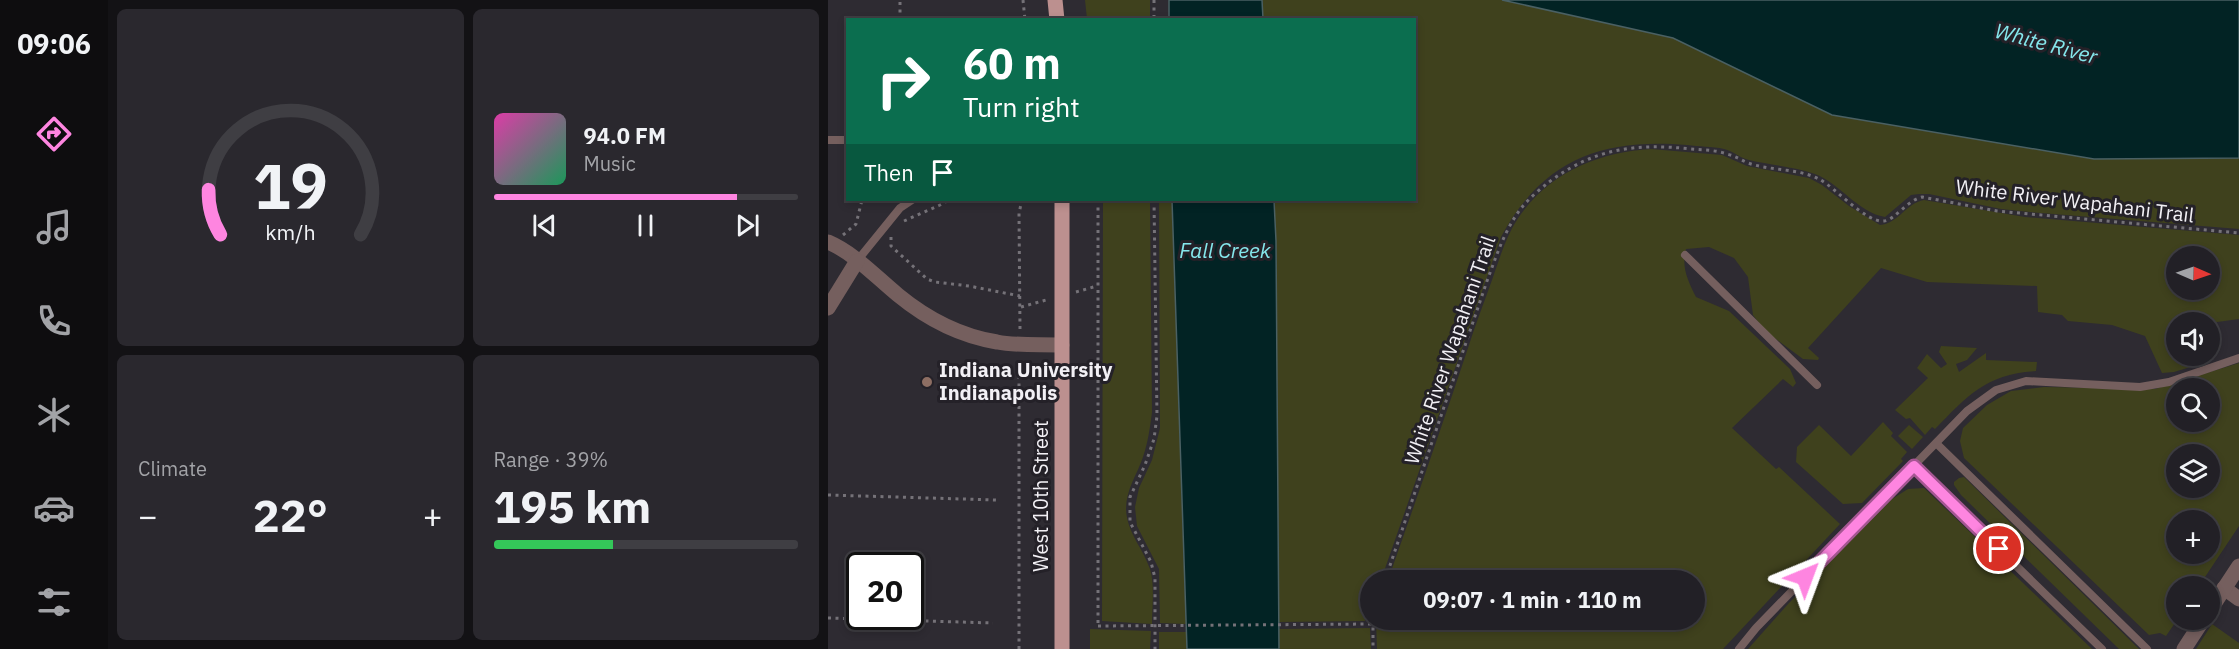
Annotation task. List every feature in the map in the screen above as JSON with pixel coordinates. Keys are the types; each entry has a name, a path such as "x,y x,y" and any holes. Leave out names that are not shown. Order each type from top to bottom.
{"main road":[{"path":"1055,0 1057,18"},
{"name":"West 10th Street","path":"1062,201 1062,649"}],"street":[{"path":"830,243 857,261 911,306 939,323 998,343 1062,345"},
{"path":"828,308 857,261"},
{"path":"2220,594 2239,566"},
{"path":"2224,588 2239,599"},
{"path":"2184,649 2196,630"}],"lane":[{"path":"828,140 846,140"},
{"path":"857,261 900,208 910,201"},
{"path":"1686,255 1817,385"},
{"path":"1739,649 1756,628 1967,411 1996,390 2026,381 2140,387 2169,382 2239,358"},
{"path":"1937,444 2147,649"},
{"path":"1914,466 2102,649"}],"path":[{"path":"900,0 900,18"},
{"path":"1023,0 1025,18"},
{"path":"1154,0 1154,18"},
{"name":"White River Wapahani Trail","path":"1388,570 1487,281 1505,235 1520,210 1538,190 1581,161 1623,148 1641,146 1726,153 1750,164 1797,172 1820,180 1864,213 1883,221 1892,217 1913,199 1922,197 2009,212 2239,233"},
{"path":"830,243 855,224 862,201"},
{"path":"901,222 947,201"},
{"path":"1020,307 1019,213 1022,201"},
{"path":"1098,201 1098,626 1360,622"},
{"path":"1154,201 1158,416 1154,439 1130,497 1130,522 1151,562 1155,578 1155,649"},
{"path":"893,231 890,239 891,246 927,279 1020,296"},
{"path":"1019,378 1019,649"},
{"path":"828,495 996,500"},
{"path":"828,618 993,623"},
{"path":"1372,630 1373,649"}],"green space":[{"path":"1085,0 1150,0 1150,18 1087,18"},
{"path":"1262,0 1502,0 1673,38 1832,115 2094,159 2239,158 2239,229 2001,209 1929,194 1911,195 1885,217 1866,210 1833,184 1815,174 1749,160 1715,147 1628,145 1602,150 1578,159 1556,172 1536,189 1518,210 1501,237 1384,570 1360,570 1360,621 1279,622 1274,201 1416,201 1416,18 1263,18"},
{"path":"1651,149 1722,155 1747,166 1809,178 1880,225 1892,221 1912,205 1924,200 2025,217 2239,235 2239,319 2220,322 2220,312 2166,312 2166,366 2194,366 2162,373 2145,336 2112,325 2068,321 2062,315 2038,312 2037,286 1927,282 1881,268 1808,348 1819,358 1818,360 1803,359 1765,331 1753,315 1748,277 1734,258 1709,247 1686,249 1685,268 1696,297 1729,311 1790,369 1796,383 1793,387 1783,379 1732,428 1776,469 1779,467 1840,524 1723,649 1377,649 1376,630 1705,630 1705,570 1391,570 1504,246 1516,221 1533,199 1563,175 1579,166 1614,154"},
{"path":"1103,201 1150,201 1152,412 1146,446 1130,489 1126,509 1129,526 1152,575 1152,624 1102,621"},
{"path":"1159,201 1172,201 1186,624 1160,623 1159,569 1137,526 1135,507 1139,488 1152,460 1160,428"},
{"path":"1941,346 1977,348 1967,360 1956,364 1959,372 1986,353 1986,360 2037,362 2036,371 2004,377 1979,388 1935,429 1932,427 1925,435 1910,418 1906,419 1895,410 1928,378 1917,368 1927,354 1941,368 1947,364 1939,352"},
{"path":"2239,363 2239,526 2220,554 2220,510 2166,510 2166,564 2214,564 2206,576 2166,576 2166,630 2170,630 2166,636 2160,633 2149,635 1964,458 1960,441 1963,428 1987,405 2011,391 2044,387 2155,389 2166,386 2166,432 2220,432 2220,378 2191,378"},
{"path":"1883,422 1893,433 1891,436 1907,452 1901,459 1903,461 1862,503 1843,504 1796,462 1797,447 1819,425 1851,456"},
{"path":"1909,425 1923,437 1912,449 1898,436"},
{"path":"1964,477 2139,649 2119,649 1961,495 1954,482"},
{"path":"1924,488 2092,649 1748,649 1789,603 1892,499 1908,489"},
{"path":"1090,629 1151,631 1150,649 1090,649"},
{"path":"1279,629 1370,630 1371,649 1279,649"},
{"path":"2208,630 2220,630 2239,643 2239,649 2196,649"},
{"path":"1159,632 1187,632 1187,649 1159,649"}],"water":[{"path":"1169,0 1262,0 1263,18 1169,18"},
{"name":"White River","path":"1502,0 2239,0 2239,158 2094,159 1832,115 1673,38"},
{"name":"Fall Creek","path":"1172,201 1274,201 1279,649 1187,649"}],"place":[{"name":"Indiana University Indianapolis","path":"927,382"}],"route":[{"path":"1805,577 1914,466 1999,549"}]}
